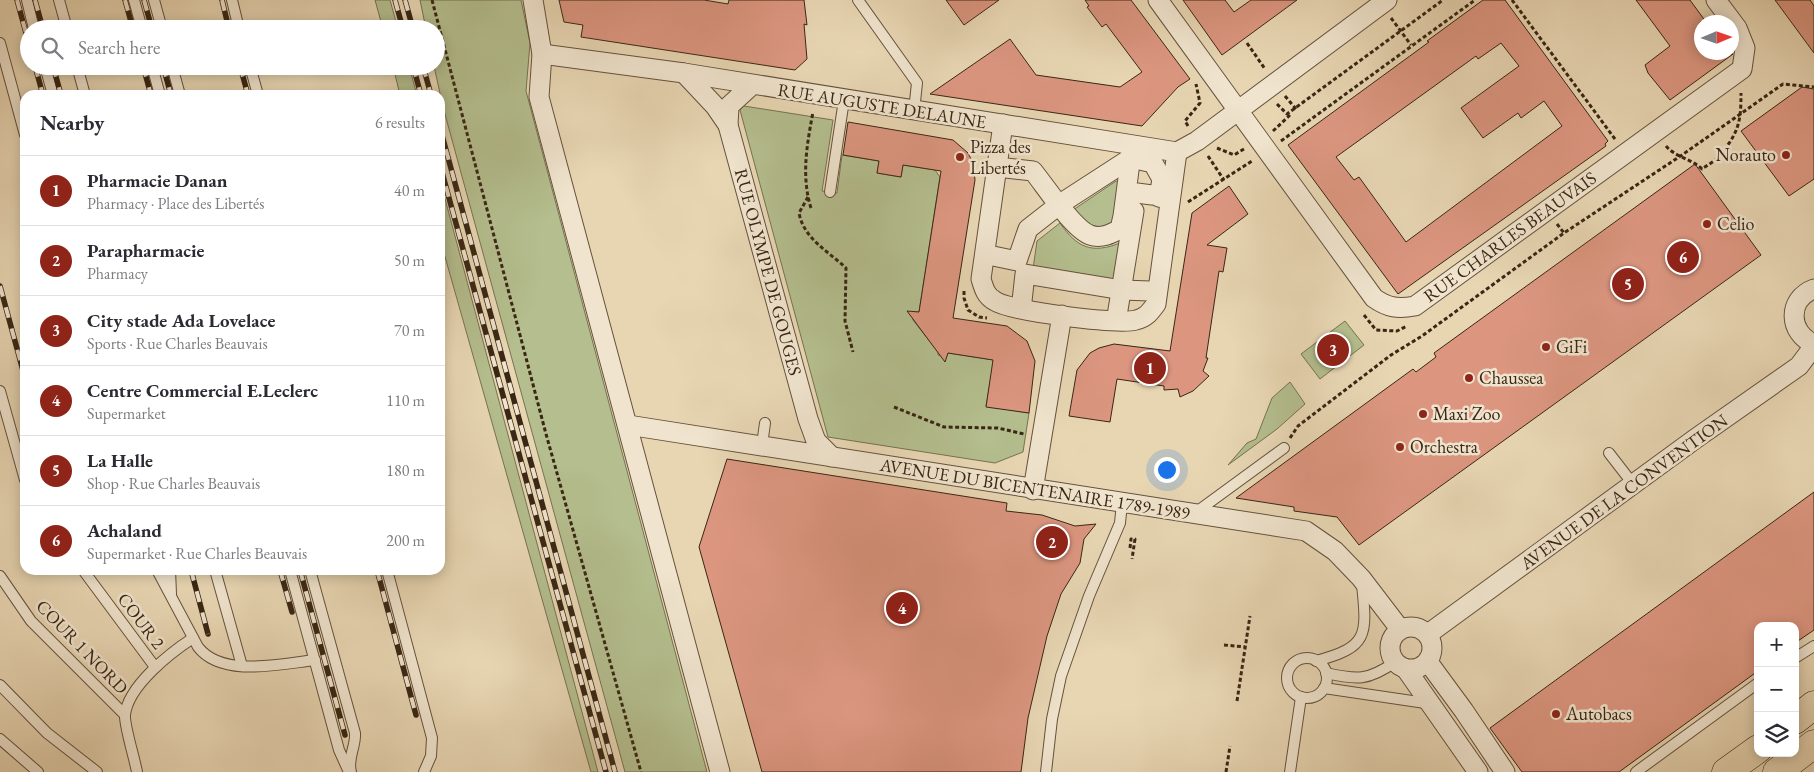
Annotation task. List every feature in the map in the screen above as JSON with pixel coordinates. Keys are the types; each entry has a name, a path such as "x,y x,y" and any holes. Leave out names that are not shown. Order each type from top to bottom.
{"main road":[{"path":"1799,717 1814,706"},
{"path":"1777,772 1814,744"},
{"path":"1726,772 1754,751"}],"street":[{"path":"533,0 542,54 539,97 720,772"},
{"name":"RUE CHARLES BEAUVAIS","path":"1158,0 1208,72 1239,109 1374,298 1385,306 1401,309 1415,306 1742,69 1745,48 1737,28 1716,0"},
{"path":"1004,124 981,279 984,292 995,302 1005,306 1116,322 1135,320 1147,316 1156,304 1177,152 1197,141 1239,109 1388,8"},
{"name":"RUE AUGUSTE DELAUNE","path":"542,54 684,73 1177,152"},
{"name":"RUE OLYMPE DE GOUGES","path":"684,73 715,106 728,125"},
{"name":"RUE OLYMPE DE GOUGES","path":"752,85 728,106 728,125 808,419 816,441 832,457"},
{"path":"1135,158 1159,197"},
{"path":"1006,168 1032,172 1079,228 1091,235 1108,236 1120,229 1135,158"},
{"path":"1022,301 1021,267 1028,229 1060,204 1135,158 1153,163 1162,179 1159,197 1122,290 1116,316"},
{"path":"992,256 1021,267 1122,290 1150,291"},
{"path":"1814,288 1801,296 1796,303 1793,319 1800,335 1814,345"},
{"path":"1033,490 1062,315"},
{"name":"AVENUE DE LA CONVENTION","path":"1428,634 1633,484 1799,366 1814,345"},
{"path":"766,446 786,445 800,437 808,419"},
{"name":"AVENUE DU BICENTENAIRE 1789-1989","path":"628,425 1033,490 1306,531 1335,551 1361,578 1400,629"},
{"path":"1401,666 1414,670 1428,662 1433,645 1428,634 1421,628 1411,626 1400,629 1394,635 1390,645 1390,652 1401,666 1433,704 1444,725 1478,772"},
{"path":"1428,662 1505,772"}],"lane":[{"path":"27,0 32,20"},
{"path":"59,0 65,20"},
{"path":"134,0 140,20"},
{"path":"154,0 160,20"},
{"path":"232,0 238,20"},
{"path":"858,0 917,83 914,111"},
{"path":"0,43 20,117"},
{"path":"47,75 51,90"},
{"path":"79,75 84,90"},
{"path":"154,75 159,90"},
{"path":"174,75 179,90"},
{"path":"252,75 257,90"},
{"path":"830,192 844,100"},
{"path":"0,391 20,462"},
{"path":"765,422 766,446"},
{"path":"1194,514 1284,448"},
{"path":"1609,453 1633,484"},
{"path":"1046,772 1052,719 1060,676 1088,596 1120,523 1122,503"},
{"name":"COUR 2","path":"87,575 155,667"},
{"path":"160,575 193,638 204,655 213,661 242,666 314,660"},
{"path":"170,575 172,598"},
{"path":"216,575 242,666"},
{"path":"291,575 341,756 350,772"},
{"path":"311,575 355,733 355,746 350,757 350,772"},
{"path":"388,575 432,738 431,756 424,772"},
{"name":"COUR 1 NORD","path":"0,576 31,621 125,715"},
{"path":"1326,673 1324,688 1312,698 1301,697 1291,691 1288,684 1290,669 1301,659 1316,661 1344,653 1356,645 1362,636 1366,620 1361,578"},
{"path":"137,772 125,715 133,696 155,667 193,638"},
{"path":"1799,655 1814,646"},
{"path":"1316,661 1326,673 1354,679 1379,674 1401,666"},
{"path":"0,686 47,732 97,772"},
{"path":"1636,772 1754,686"},
{"path":"1324,688 1433,704"},
{"path":"1290,772 1301,697"},
{"path":"0,738 38,772"}],"path":[{"path":"432,0 437,20"},
{"path":"1282,92 1296,109 1443,0"},
{"path":"1274,145 1475,0"},
{"path":"1512,0 1626,153"},
{"path":"1388,8 1400,32 1411,45"},
{"path":"1247,43 1268,73"},
{"path":"445,49 544,424 641,772"},
{"path":"1192,131 1185,121 1200,102 1195,82"},
{"path":"1284,448 1298,426 1391,355 1422,336 1564,234 1682,155 1782,84 1814,87"},
{"path":"1666,146 1670,151 1694,161 1702,169 1725,151 1735,137 1742,112 1740,93 1746,88"},
{"path":"811,208 805,169 815,104"},
{"path":"1282,141 1288,149"},
{"path":"1203,149 1224,180"},
{"path":"1159,197 1189,202 1259,156"},
{"path":"808,197 799,213 801,223 827,253 846,268 845,322 853,352"},
{"path":"1549,230 1557,224 1564,234"},
{"path":"894,407 944,427 998,428 1026,435"},
{"path":"1130,548 1131,538 1135,539 1132,559"},
{"path":"1237,701 1250,616"},
{"path":"1224,645 1245,647"},
{"path":"1226,772 1230,746"}],"green space":[{"path":"375,0 390,0 396,20 381,20"},
{"path":"420,0 521,0 530,43 526,91 707,772 625,772 445,114 445,90 439,90 436,75 445,75 445,20 424,20"},
{"path":"395,75 411,75 416,90 399,90"},
{"path":"744,106 833,120 822,191 837,193 842,155 879,161 877,173 901,177 903,165 935,170 940,177 919,312 914,312 913,320 938,352 938,355 946,357 948,353 994,360 986,406 1029,413 1023,452 995,463 828,437 740,110"},
{"path":"1116,181 1119,182 1114,221 1105,229 1094,229 1073,210"},
{"path":"445,199 598,772 591,772 445,257"},
{"path":"1060,223 1073,238 1086,246 1101,248 1120,243 1116,280 1033,269 1037,241"},
{"path":"1345,321 1364,345 1320,379 1301,354"},
{"path":"1290,382 1305,404 1277,429 1228,465 1247,443 1256,439 1272,398"}],"building":[{"path":"559,0 704,0 728,4 729,0 804,0 807,25 804,24 807,59 795,70 581,37 583,25 564,22"},
{"path":"946,0 999,0 964,25"},
{"path":"1085,0 1131,0 1190,79 1178,87 1142,126 930,94 1010,39 1036,75 1120,87 1142,72 1106,24 1102,27 1087,7 1089,6"},
{"path":"1183,0 1225,0 1234,12 1251,0 1297,0 1222,55"},
{"path":"1483,0 1505,0 1608,141 1605,144 1606,146 1398,294 1288,145 1429,42 1427,41","holes":["1501,43 1519,66 1461,108 1483,138 1518,113 1521,118 1544,101 1562,126 1406,242 1359,177 1354,180 1336,157 1476,56 1478,59"]},
{"path":"1636,0 1690,0 1701,15 1694,15 1694,60 1725,60 1670,100 1648,73 1645,65 1670,46"},
{"path":"1775,0 1810,0 1814,6 1814,53"},
{"name":"Norauto","path":"1802,87 1814,89 1814,179 1789,196 1741,131"},
{"path":"848,122 953,140 968,153 973,163 975,180 953,318 1007,326 1027,341 1035,361 1029,413 986,407 993,360 948,353 945,362 907,311 919,312 941,171 903,165 901,177 877,173 879,161 843,155"},
{"path":"1695,164 1761,255 1359,545 1337,517 1294,511 1294,507 1236,498 1413,369 1416,372 1436,357 1434,353"},
{"path":"1229,186 1248,214 1207,245 1227,248 1223,272 1219,271 1206,358 1208,358 1203,371 1209,376 1193,391 1180,397 1178,389 1164,390 1164,386 1117,379 1110,422 1069,416 1077,370 1090,353 1099,348 1114,344 1170,351 1192,213"},
{"path":"727,459 1007,503 1006,511 1042,515 1075,526 1096,524 1084,539 1080,563 1061,594 1047,636 1028,718 1021,772 762,772 699,547"},
{"path":"1814,492 1814,630 1799,640 1799,622 1754,622 1754,674 1619,772 1522,772 1490,728"}],"railway":[{"path":"17,0 22,20"},
{"path":"35,0 41,20"},
{"path":"125,0 131,20"},
{"path":"144,0 150,20"},
{"path":"222,0 227,20"},
{"path":"395,0 401,20"},
{"path":"405,0 411,20"},
{"path":"37,75 42,90"},
{"path":"55,75 60,90"},
{"path":"145,75 150,90"},
{"path":"165,75 170,90"},
{"path":"242,75 247,90"},
{"path":"415,75 420,90"},
{"path":"425,75 430,90"},
{"path":"445,146 615,772"},
{"path":"445,183 606,772"},
{"path":"0,286 20,360"},
{"path":"192,575 208,634"},
{"path":"281,575 292,612"},
{"path":"301,575 345,735"},
{"path":"378,575 416,715"}],"place":[{"name":"Norauto","path":"1786,155"},
{"name":"Pizza des Libertés","path":"960,157"},
{"name":"Celio","path":"1707,224"},
{"name":"Achaland","path":"1683,257"},
{"name":"La Halle","path":"1628,284"},
{"name":"GiFi","path":"1546,347"},
{"name":"City stade Ada Lovelace","path":"1333,350"},
{"name":"Pharmacie Danan","path":"1150,368"},
{"name":"Chaussea","path":"1469,378"},
{"name":"Maxi Zoo","path":"1423,414"},
{"name":"Orchestra","path":"1400,447"},
{"name":"Parapharmacie","path":"1052,542"},
{"name":"Centre Commercial E.Leclerc","path":"902,608"},
{"name":"Autobacs","path":"1556,714"}]}
